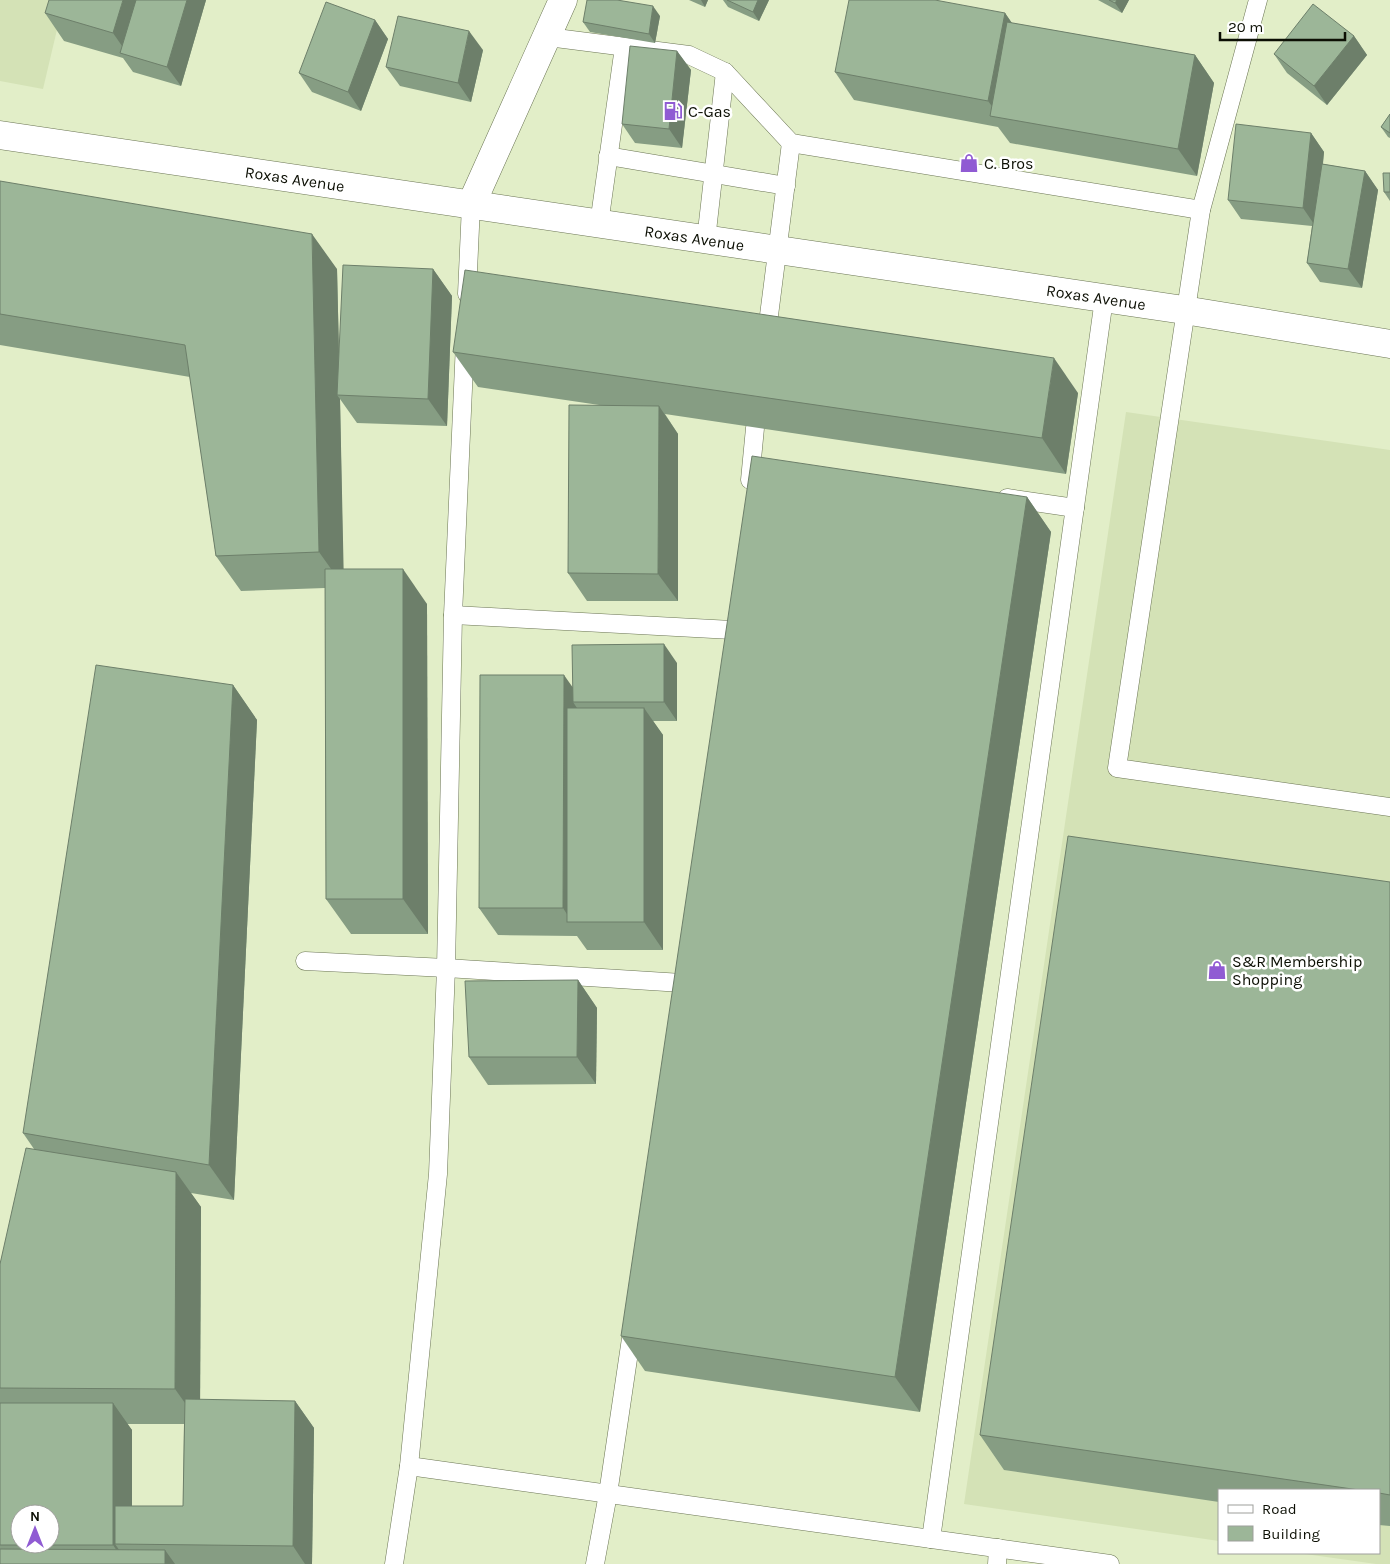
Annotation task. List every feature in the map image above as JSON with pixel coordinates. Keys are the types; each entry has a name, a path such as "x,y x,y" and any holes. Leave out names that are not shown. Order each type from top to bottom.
{"main road":[{"path":"471,205 563,0"},
{"name":"Roxas Avenue","path":"0,135 1184,310 1390,344"}],"lane":[{"path":"1258,0 1200,210 1117,768 1390,807"},
{"path":"548,37 688,55 725,72 791,143 1200,210"},
{"path":"600,224 624,47"},
{"path":"706,240 725,72"},
{"path":"765,346 791,143"},
{"path":"608,156 786,186"},
{"path":"394,1564 408,1466 438,1174 446,968 453,615 471,205"},
{"path":"931,1539 1104,299"},
{"path":"747,498 755,428"},
{"path":"752,461 772,464"},
{"path":"987,495 1075,508"},
{"path":"729,649 734,611"},
{"path":"453,615 732,630"},
{"path":"305,961 682,983"},
{"path":"680,1002 685,963"},
{"path":"594,1564 608,1494 635,1307"},
{"path":"408,1466 931,1539 997,1556 1110,1564"}],"shaded area":[{"path":"0,0 64,0 43,89 0,81"},
{"name":"S&R Membership Shopping","path":"1126,412 1390,450 1390,1564 1376,1564 1305,1554 1380,1554 1380,1489 1218,1489 1218,1541 964,1504"}],"building":[{"path":"49,0 123,0 113,33 45,13"},
{"path":"136,0 187,0 167,67 120,53"},
{"path":"587,0 617,0 653,6 649,34 583,22"},
{"path":"727,0 758,0 753,12"},
{"path":"849,0 935,0 1005,13 988,101 835,72"},
{"path":"326,2 375,20 348,92 299,73"},
{"path":"1313,4 1354,36 1314,86 1274,54"},
{"path":"398,16 469,31 458,83 386,67"},
{"path":"1007,22 1195,55 1178,149 990,116"},
{"path":"630,46 677,51 669,129 622,124"},
{"path":"1390,114 1390,133 1381,127"},
{"path":"1236,124 1311,133 1303,208 1228,200"},
{"path":"1322,164 1365,171 1348,269 1307,263"},
{"path":"1383,173 1390,173 1390,192 1384,192"},
{"path":"0,181 312,234 319,552 216,556 185,345 0,314"},
{"path":"343,265 433,269 428,399 337,395"},
{"path":"465,270 1054,358 1042,438 453,352"},
{"path":"569,405 659,406 658,574 568,573"},
{"path":"752,456 1027,497 895,1377 621,1336"},
{"path":"325,569 403,569 403,899 326,899"},
{"path":"664,644 664,702 573,702 572,645"},
{"path":"96,665 233,685 209,1165 23,1133"},
{"path":"480,675 564,675 563,908 479,908"},
{"path":"567,708 644,708 644,922 567,922"},
{"path":"1068,836 1390,882 1390,1495 1380,1493 1380,1489 1352,1489 980,1435"},
{"path":"578,980 577,1057 469,1057 465,981"},
{"path":"26,1148 176,1172 175,1389 0,1388 0,1264"},
{"path":"185,1399 295,1401 293,1546 115,1544 115,1506 183,1506"},
{"path":"0,1403 113,1403 113,1545 60,1545 60,1504 10,1504 10,1545 0,1545"},
{"path":"0,1549 10,1549 10,1554 60,1554 60,1549 165,1550 165,1564 0,1564"}],"place":[{"name":"C-Gas","path":"673,111"},
{"name":"C. Bros","path":"969,163"},
{"name":"S&R Membership Shopping","path":"1217,970"}]}
